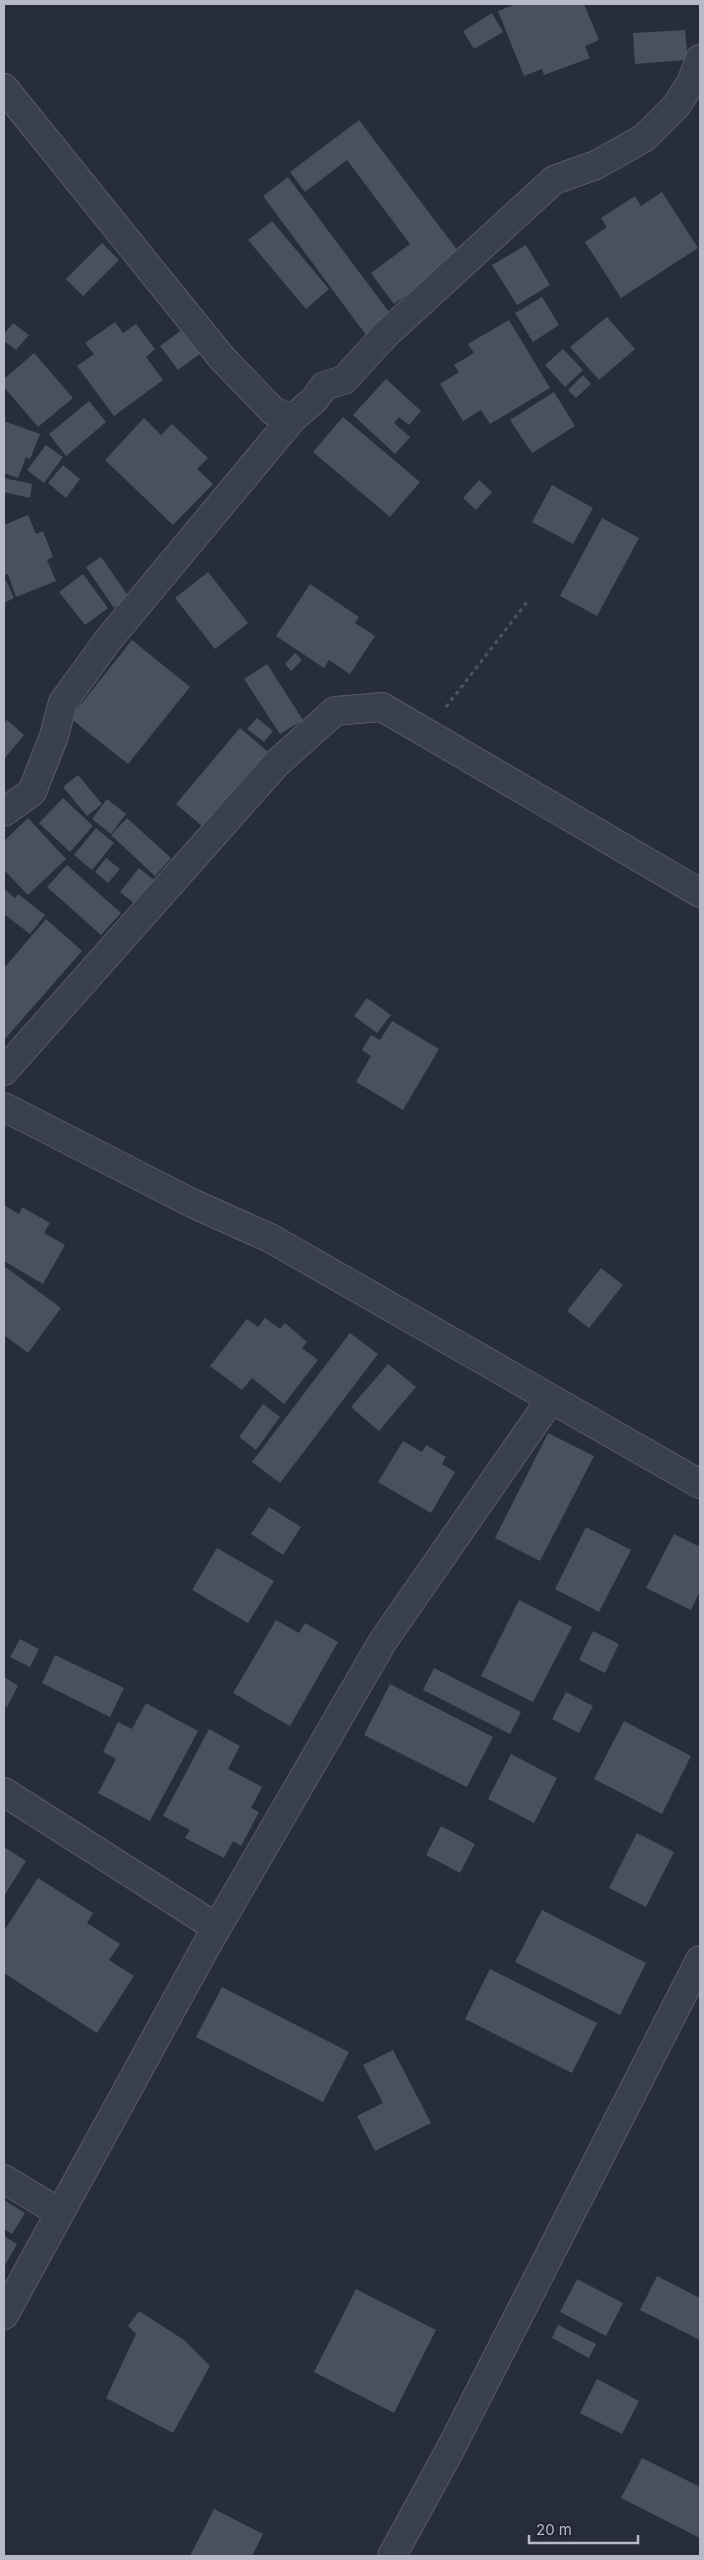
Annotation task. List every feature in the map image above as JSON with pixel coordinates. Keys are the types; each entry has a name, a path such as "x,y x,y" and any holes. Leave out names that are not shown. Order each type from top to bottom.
{"street":[{"path":"4,812 32,792 54,736 63,702 86,670 109,639 292,419 315,399 324,386 344,380 385,335 554,180 596,165 644,138 676,106 691,83 700,59"},
{"path":"4,88 221,357 273,411 292,419"},
{"path":"4,1071 277,763 335,711 382,707 427,731 700,893"},
{"path":"4,1107 194,1204 270,1238 700,1484"},
{"path":"4,2315 217,1928 383,1641 551,1399"},
{"path":"4,1792 217,1928"},
{"path":"392,2556 451,2448 700,1960"},
{"path":"4,2179 60,2213"}],"path":[{"path":"427,731 527,602"}],"building":[{"path":"516,4 584,4 599,40 585,46 590,58 544,75 542,69 524,76 498,11"},
{"path":"492,13 503,32 474,49 463,31"},
{"path":"685,30 688,60 635,64 633,33"},
{"path":"359,120 461,255 394,304 371,273 410,244 347,160 305,192 290,172"},
{"path":"288,177 392,316 366,335 263,196"},
{"path":"662,192 698,248 621,298 585,242 607,227 601,218 635,196 641,206"},
{"path":"272,221 329,289 306,309 248,240"},
{"path":"102,243 119,260 83,296 66,279"},
{"path":"526,245 550,285 517,305 492,265"},
{"path":"542,297 559,325 533,342 515,313"},
{"path":"607,317 635,349 599,380 570,347"},
{"path":"509,320 550,388 490,424 481,410 463,421 440,384 459,372 454,365 474,353 468,344"},
{"path":"115,322 123,333 136,324 155,349 146,357 163,380 114,416 77,366 94,354 85,343"},
{"path":"13,323 29,335 16,350 4,341 4,334"},
{"path":"187,326 205,350 178,370 160,346"},
{"path":"563,349 583,370 565,387 545,365"},
{"path":"34,353 73,398 38,427 4,387 4,379"},
{"path":"583,375 591,384 576,398 568,390"},
{"path":"386,379 421,411 409,425 399,417 394,423 410,437 395,454 353,415"},
{"path":"554,392 575,426 532,453 510,420"},
{"path":"89,401 106,422 66,456 49,434"},
{"path":"343,417 420,482 390,517 313,452"},
{"path":"144,418 161,435 172,424 208,458 197,469 213,484 173,525 105,460"},
{"path":"4,421 40,434 30,459 26,457 18,478 4,473"},
{"path":"46,445 63,457 44,483 27,470"},
{"path":"63,465 80,479 66,498 48,483"},
{"path":"4,478 32,484 30,498 4,492"},
{"path":"479,480 492,492 476,510 463,498"},
{"path":"552,485 593,508 573,544 532,522"},
{"path":"28,515 36,534 43,531 53,557 47,560 56,581 16,597 8,574 4,575 4,525"},
{"path":"602,518 639,538 597,616 560,596"},
{"path":"101,557 129,597 114,608 86,567"},
{"path":"208,572 248,623 215,649 175,598"},
{"path":"83,574 108,608 85,625 59,592"},
{"path":"6,580 14,598 4,603 4,581"},
{"path":"310,584 359,617 355,623 375,636 350,674 329,660 324,668 276,636"},
{"path":"132,640 190,687 128,764 70,718"},
{"path":"295,653 302,660 291,671 285,664"},
{"path":"267,664 303,720 280,734 244,679"},
{"path":"257,718 273,731 264,742 247,729"},
{"path":"7,720 24,735 4,759 4,724"},
{"path":"240,728 273,756 208,831 176,804"},
{"path":"78,775 102,804 87,816 63,787"},
{"path":"63,798 93,826 70,852 39,823"},
{"path":"107,799 126,814 111,834 92,819"},
{"path":"28,818 66,859 28,895 4,870 4,841"},
{"path":"127,818 171,858 155,876 111,835"},
{"path":"96,828 114,843 92,870 74,855"},
{"path":"106,858 120,869 108,883 95,872"},
{"path":"67,865 121,913 101,935 47,887"},
{"path":"139,868 154,880 134,903 120,892"},
{"path":"4,889 15,898 18,894 45,915 30,934 4,914"},
{"path":"46,919 82,951 4,1040 4,968"},
{"path":"367,998 391,1015 377,1033 354,1016"},
{"path":"392,1021 439,1049 403,1110 356,1082 371,1056 362,1050 371,1035 380,1040"},
{"path":"4,1205 19,1214 22,1207 50,1223 44,1233 65,1245 43,1284 4,1261"},
{"path":"4,1266 61,1308 28,1353 4,1335"},
{"path":"601,1268 623,1285 589,1328 567,1311"},
{"path":"265,1318 280,1329 285,1323 307,1342 302,1348 318,1360 284,1404 252,1378 242,1390 210,1366 247,1319 258,1327"},
{"path":"350,1333 378,1354 280,1483 252,1462"},
{"path":"388,1364 416,1387 379,1431 351,1407"},
{"path":"263,1404 280,1417 256,1450 239,1437"},
{"path":"548,1433 594,1456 540,1561 495,1538"},
{"path":"403,1441 422,1452 426,1445 446,1457 442,1464 455,1472 431,1513 378,1482"},
{"path":"269,1507 301,1527 283,1555 251,1534"},
{"path":"586,1527 631,1550 599,1612 555,1589"},
{"path":"674,1534 700,1547 700,1591 691,1610 646,1588"},
{"path":"217,1548 274,1581 248,1623 192,1590"},
{"path":"519,1600 572,1627 533,1702 481,1676"},
{"path":"276,1620 299,1633 305,1623 338,1642 290,1726 233,1693"},
{"path":"593,1631 619,1644 605,1673 579,1660"},
{"path":"20,1639 39,1649 30,1667 10,1657"},
{"path":"55,1655 124,1688 110,1717 42,1683"},
{"path":"434,1668 521,1712 510,1734 423,1690"},
{"path":"4,1677 18,1686 7,1707 4,1705"},
{"path":"390,1684 493,1737 467,1787 364,1735"},
{"path":"566,1692 593,1706 579,1733 552,1719"},
{"path":"146,1703 198,1731 150,1821 98,1793 116,1759 103,1752 118,1722 132,1729"},
{"path":"624,1721 691,1756 662,1814 594,1779"},
{"path":"209,1729 240,1746 228,1769 262,1787 251,1808 259,1812 241,1846 233,1841 224,1858 185,1838 190,1830 163,1816"},
{"path":"511,1754 557,1778 534,1823 488,1799"},
{"path":"441,1826 475,1844 460,1873 426,1855"},
{"path":"637,1833 674,1852 646,1907 609,1888"},
{"path":"4,1847 26,1861 4,1896"},
{"path":"38,1878 93,1913 87,1923 120,1944 109,1960 134,1976 97,2033 4,1973 4,1931"},
{"path":"542,1910 646,1963 620,2015 515,1962"},
{"path":"490,1969 597,2023 572,2073 465,2019"},
{"path":"222,1987 349,2052 323,2102 196,2037"},
{"path":"393,2050 431,2123 375,2151 357,2116 383,2103 363,2065"},
{"path":"4,2200 25,2213 12,2234 4,2229"},
{"path":"4,2236 17,2244 4,2267"},
{"path":"657,2276 700,2298 700,2340 640,2310"},
{"path":"577,2279 623,2303 606,2336 560,2312"},
{"path":"356,2289 436,2330 394,2413 314,2372"},
{"path":"139,2311 184,2340 210,2366 173,2433 106,2398 136,2334 128,2326"},
{"path":"558,2325 596,2344 589,2358 552,2338"},
{"path":"597,2379 639,2401 622,2434 580,2413"},
{"path":"642,2458 700,2487 700,2538 621,2498"},
{"path":"214,2509 263,2534 252,2556 190,2556"}]}
